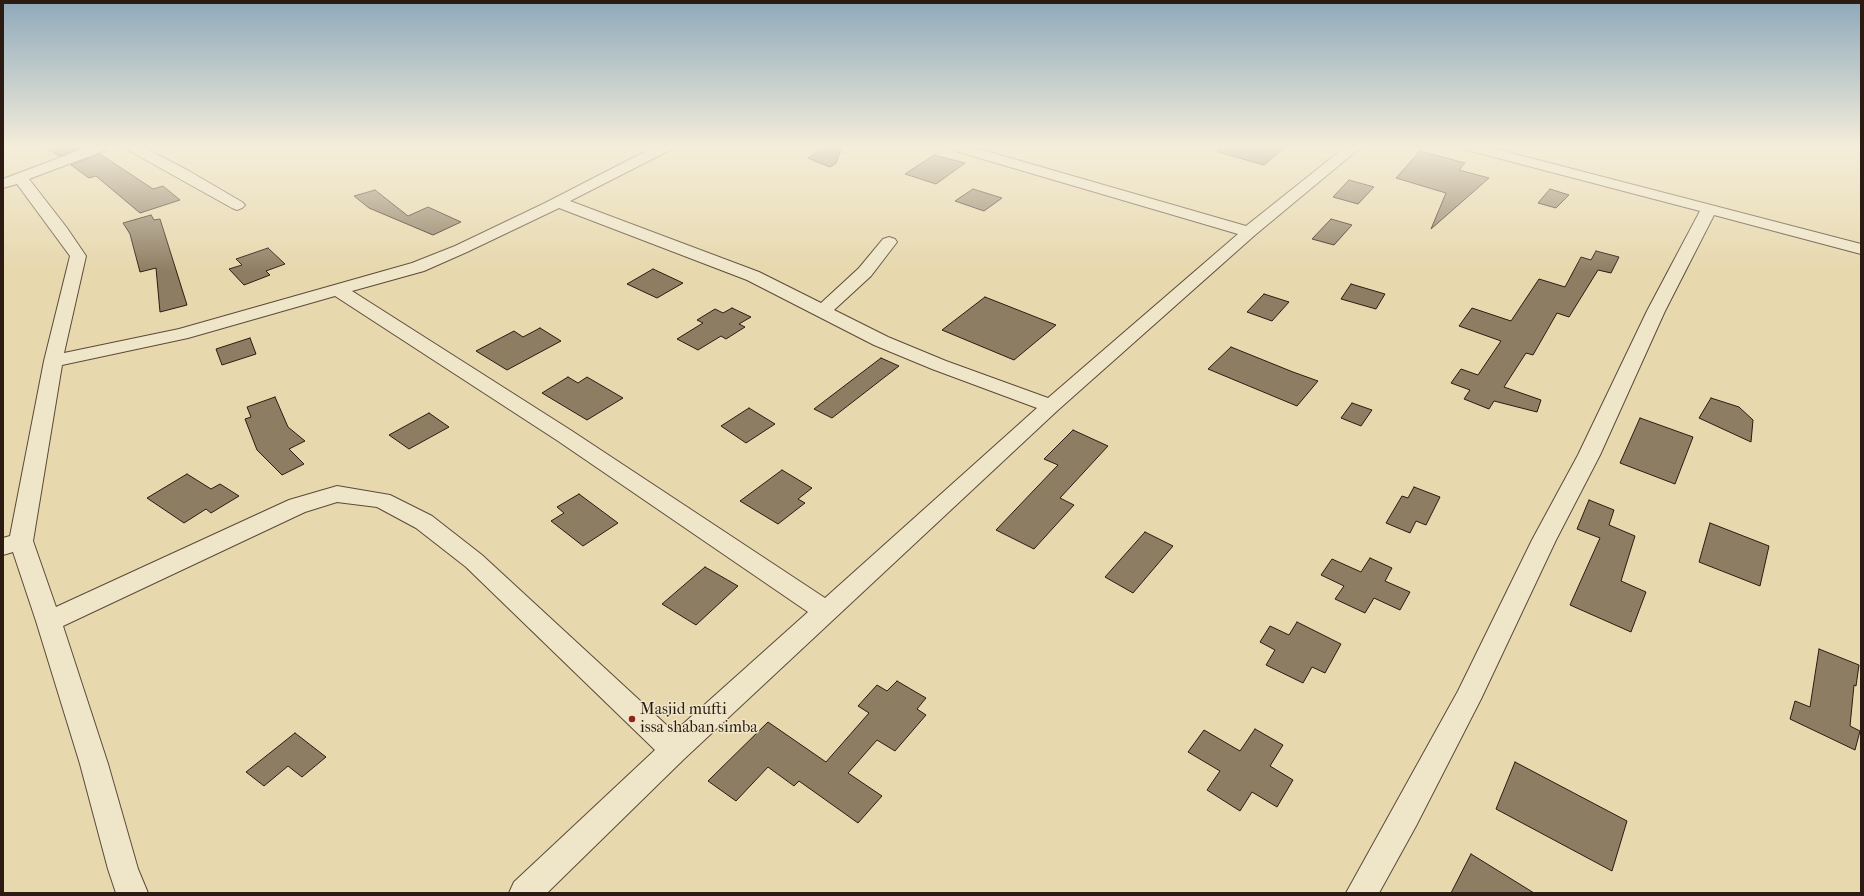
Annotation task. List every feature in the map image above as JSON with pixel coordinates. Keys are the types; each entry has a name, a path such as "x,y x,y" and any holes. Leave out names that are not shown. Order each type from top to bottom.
{"street":[{"path":"20,189 61,231 78,256 12,544 49,621 94,764 122,869 132,893"},
{"path":"208,189 237,205"},
{"path":"53,361 182,334 418,267 584,189"},
{"path":"1102,189 1250,232"},
{"path":"525,893 674,750 1051,406 1250,232 1303,189"},
{"path":"1632,189 1861,249"},
{"path":"558,202 753,276 881,341 939,365 1051,406"},
{"path":"1362,893 1406,816 1468,699 1544,540 1589,455 1656,311 1709,209"},
{"path":"822,311 865,272 889,242"},
{"path":"338,290 565,436 827,612"},
{"path":"49,621 297,506 337,494 382,500 424,522 474,561 674,750"}],"building":[{"path":"111,189 166,189 180,200 140,213"},
{"path":"973,189 1002,198 984,211 955,201"},
{"path":"1341,189 1372,189 1358,204 1333,197"},
{"path":"1432,189 1477,189 1431,229 1446,193"},
{"path":"1550,189 1569,195 1556,208 1538,203"},
{"path":"375,190 408,216 428,207 461,222 433,235 369,208 354,196"},
{"path":"151,215 154,220 160,219 187,305 160,312 156,268 140,272 130,234 123,223"},
{"path":"1331,219 1352,225 1334,245 1312,239"},
{"path":"268,248 285,264 266,271 270,275 244,285 229,269 242,265 236,259"},
{"path":"1596,251 1619,257 1611,273 1598,270 1569,317 1557,313 1533,355 1526,353 1504,387 1541,400 1537,412 1494,401 1489,409 1464,399 1470,390 1451,383 1461,369 1478,375 1501,341 1459,326 1472,308 1511,321 1539,279 1565,287 1581,257 1591,260"},
{"path":"653,269 683,283 657,298 627,284"},
{"path":"1351,284 1385,294 1376,309 1341,299"},
{"path":"1264,294 1289,302 1272,321 1247,312"},
{"path":"985,297 1056,325 1014,360 942,330"},
{"path":"732,308 751,317 739,324 745,327 726,339 721,336 698,350 677,339 703,323 697,320 715,309 723,313"},
{"path":"540,328 561,341 507,370 476,351 514,331 523,337"},
{"path":"250,338 256,354 222,365 216,349"},
{"path":"1231,347 1318,381 1297,406 1208,369"},
{"path":"881,358 899,366 832,418 814,409"},
{"path":"568,377 578,383 587,377 623,398 587,420 542,393"},
{"path":"275,397 288,427 305,441 289,449 304,464 282,475 257,450 245,419 251,417 247,407"},
{"path":"1711,398 1739,407 1753,420 1751,442 1699,418"},
{"path":"1352,403 1372,410 1361,426 1341,418"},
{"path":"749,408 775,424 746,443 721,426"},
{"path":"429,413 449,427 409,449 389,435"},
{"path":"1640,418 1693,437 1675,484 1620,463"},
{"path":"1073,430 1108,446 1060,498 1074,505 1034,549 996,530 1058,465 1044,459"},
{"path":"782,470 812,488 798,499 805,503 778,524 740,501"},
{"path":"187,474 211,489 220,484 239,496 211,513 206,509 184,523 147,498"},
{"path":"1414,487 1440,497 1426,525 1416,521 1410,533 1386,523 1402,496 1408,498"},
{"path":"579,494 618,523 583,546 551,521 564,513 557,507"},
{"path":"1589,500 1614,510 1609,525 1635,536 1621,581 1646,592 1631,632 1570,605 1600,538 1577,529"},
{"path":"1710,523 1769,546 1760,586 1699,562"},
{"path":"1145,532 1173,546 1133,593 1105,577"},
{"path":"1370,558 1392,568 1385,581 1410,592 1400,610 1374,598 1365,613 1335,599 1344,586 1321,575 1332,559 1361,572"},
{"path":"705,567 738,586 696,625 662,604"},
{"path":"1297,622 1341,644 1325,673 1312,667 1303,683 1266,665 1275,650 1260,642 1270,626 1289,635"},
{"path":"1819,649 1859,665 1856,686 1854,685 1850,726 1860,731 1855,750 1790,719 1795,701 1810,707"},
{"path":"897,681 926,698 917,709 926,715 895,751 877,740 848,773 882,796 858,823 799,781 794,786 768,767 736,801 708,781 768,722 826,762 869,713 858,706 877,685 887,691"},
{"path":"1255,729 1283,745 1270,766 1293,780 1277,807 1252,792 1240,811 1207,790 1220,771 1188,752 1204,730 1240,751"},
{"path":"295,733 326,757 302,777 288,766 264,786 246,772"},
{"path":"1515,762 1627,821 1612,871 1496,809"},
{"path":"1471,854 1534,893 1451,893"}],"place":[{"name":"Masjid mufti issa shaban simba","path":"632,719"}]}
